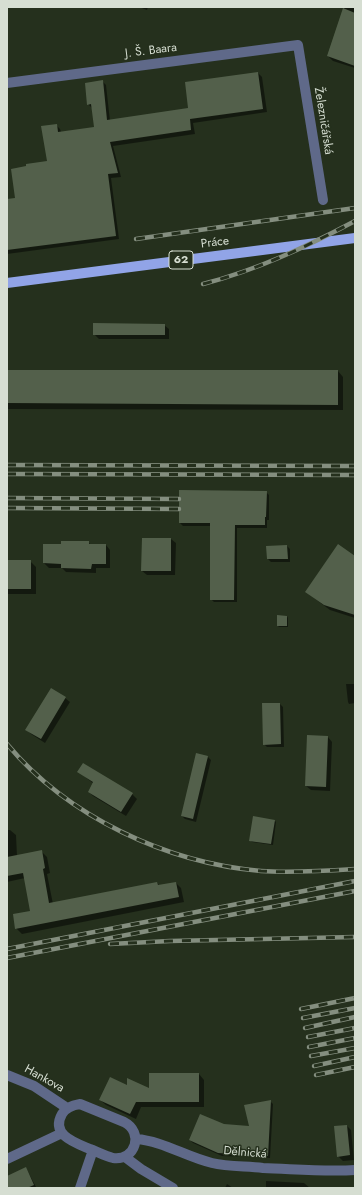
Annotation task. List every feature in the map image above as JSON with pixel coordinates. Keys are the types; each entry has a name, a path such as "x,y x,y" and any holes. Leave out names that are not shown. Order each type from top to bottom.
{"main road":[{"name":"Práce","path":"7,283 355,238"}],"street":[{"name":"J. Š. Baara","path":"7,83 298,45"},
{"name":"Železničářská","path":"298,45 323,200"},
{"name":"Hankova","path":"7,1074 34,1086 67,1108"},
{"path":"77,1104 84,1105 124,1122 133,1129 136,1139 133,1150 124,1157 113,1158 69,1140 62,1133 60,1127 60,1120 67,1108 77,1104"},
{"path":"7,1159 62,1133"},
{"name":"Dělnická","path":"136,1139 155,1142 201,1160 228,1165 288,1169 355,1170"},
{"path":"80,1188 93,1150"},
{"path":"124,1157 172,1188"}],"building":[{"path":"343,8 355,13 355,66 327,56"},
{"path":"258,72 263,109 190,119 191,130 110,142 118,173 108,174 116,236 7,250 7,199 15,198 11,169 26,166 26,164 47,161 41,126 57,124 58,132 94,127 91,104 87,105 85,83 103,80 107,120 188,108 185,82"},
{"path":"93,323 165,324 165,335 93,335"},
{"path":"7,370 338,370 338,405 7,403"},
{"path":"179,490 267,491 265,525 235,525 234,600 210,600 210,523 179,523"},
{"path":"142,538 171,538 171,571 141,571"},
{"path":"61,541 89,541 89,544 106,544 106,564 92,564 91,569 61,568 61,564 43,563 43,544 61,544"},
{"path":"338,544 355,556 355,615 324,605 305,592"},
{"path":"287,545 288,559 267,559 266,546"},
{"path":"7,560 31,560 31,589 7,589"},
{"path":"277,615 287,616 287,626 277,626"},
{"path":"51,688 66,697 41,739 25,730"},
{"path":"262,703 280,703 281,744 263,745"},
{"path":"307,735 328,736 326,787 305,786"},
{"path":"196,753 208,756 193,819 181,816"},
{"path":"83,763 133,793 121,812 88,792 93,782 77,772"},
{"path":"253,816 275,820 271,844 249,841"},
{"path":"42,850 45,868 43,869 49,903 157,882 158,885 176,882 179,897 15,929 13,914 30,911 23,873 7,876 7,857"},
{"path":"149,1073 199,1073 199,1102 136,1102 130,1114 99,1100 110,1077 127,1085 127,1078 149,1088"},
{"path":"271,1100 268,1156 218,1153 189,1140 200,1114 224,1124 249,1126 244,1105"},
{"path":"347,1125 350,1155 337,1157 334,1126"},
{"path":"26,1167 34,1185 27,1188 7,1188 7,1176"}],"railway":[{"path":"136,239 355,208"},
{"path":"203,284 262,265 318,240 355,221"},
{"path":"7,465 355,466"},
{"path":"7,474 355,475"},
{"path":"7,498 179,499"},
{"path":"7,508 179,509"},
{"path":"7,744 32,770 59,794 89,814 122,832 155,847 190,858 226,866 261,871 296,872 355,869"},
{"path":"7,949 355,881"},
{"path":"7,958 355,891"},
{"path":"110,944 170,941 355,937"},
{"path":"301,1009 355,998"},
{"path":"303,1018 355,1008"},
{"path":"305,1028 355,1017"},
{"path":"308,1037 355,1028"},
{"path":"309,1047 355,1038"},
{"path":"311,1056 355,1048"},
{"path":"314,1066 355,1057"},
{"path":"316,1075 355,1067"}]}
